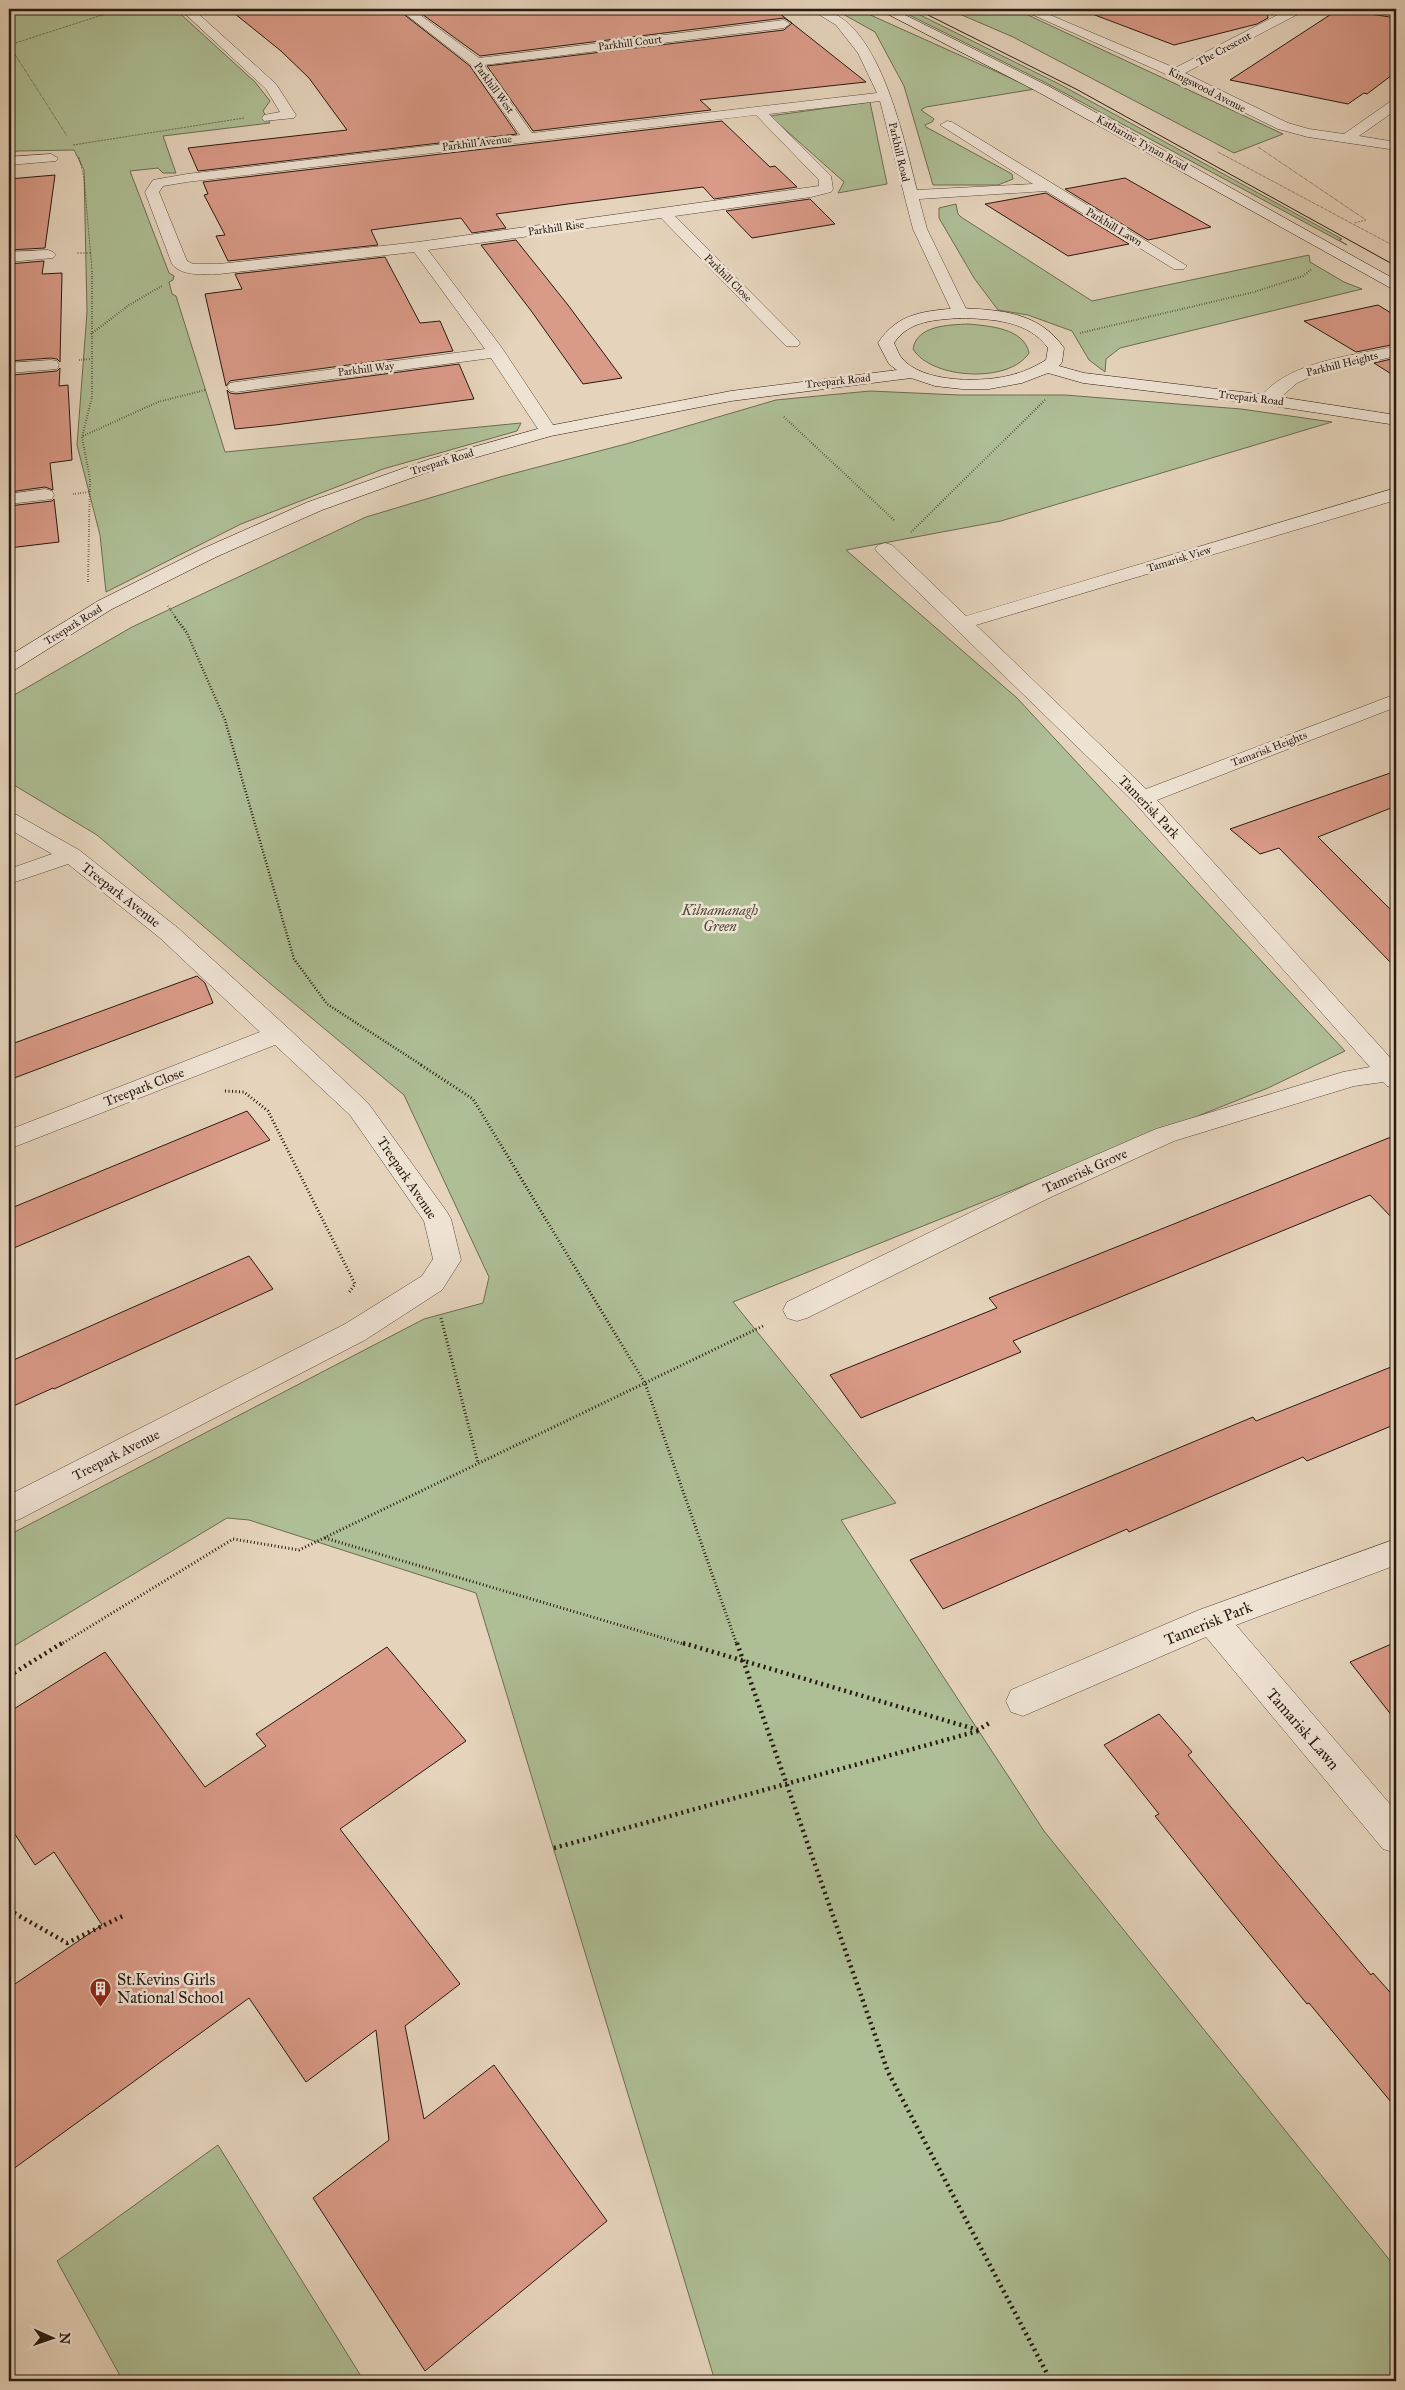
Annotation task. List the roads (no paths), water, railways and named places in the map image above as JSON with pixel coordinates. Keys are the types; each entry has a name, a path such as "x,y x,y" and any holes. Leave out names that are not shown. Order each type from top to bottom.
{"street":[{"path":"186,9 271,87 290,115 269,118"},
{"name":"Parkhill West","path":"405,9 476,62 528,137"},
{"name":"Parkhill Road","path":"816,9 840,22 864,52 885,96 920,229 960,313"},
{"name":"Katharine Tynan Road","path":"884,9 1046,90 1396,285"},
{"name":"Kingswood Avenue","path":"1026,9 1175,73 1284,126 1346,139 1396,146"},
{"name":"The Crescent","path":"1175,73 1298,9"},
{"name":"Parkhill Court","path":"476,62 784,24"},
{"name":"Parkhill Avenue","path":"180,264 152,192 154,181 885,96"},
{"path":"1346,139 1396,104"},
{"name":"Parkhill Rise","path":"180,264 191,269 220,269 418,247 811,193 826,189 826,179 759,111"},
{"name":"Parkhill Lawn","path":"947,125 1179,266"},
{"path":"9,161 51,158"},
{"path":"910,195 1048,187"},
{"name":"Parkhill Close","path":"664,213 792,343"},
{"path":"418,247 496,352 548,431"},
{"path":"9,257 48,255"},
{"path":"960,313 1003,317 1024,322 1041,330 1050,338 1056,348 1054,362 1048,368 1022,380 999,384 947,383 913,373 897,364 888,354 886,343 897,328 918,319 960,313"},
{"name":"Parkhill Heights","path":"1266,400 1291,379 1312,370 1396,351"},
{"name":"Parkhill Way","path":"236,386 496,352"},
{"path":"9,368 50,364"},
{"name":"Treepark Road","path":"1048,368 1083,378 1266,400 1396,420"},
{"name":"Treepark Road","path":"9,664 90,615 209,553 315,506 436,463 548,431 731,396 913,373"},
{"name":"Tamarisk View","path":"962,624 1396,494"},
{"path":"9,499 45,495"},
{"name":"Tamerisk Park","path":"885,550 1143,798 1393,1076"},
{"name":"Tamarisk Heights","path":"1143,798 1396,700"},
{"name":"Treepark Avenue","path":"9,820 71,855 169,933 359,1109 437,1220 447,1260 432,1283 355,1332 9,1510"},
{"path":"9,877 71,855"},
{"name":"Treepark Close","path":"9,1140 280,1034"},
{"name":"Tamerisk Grove","path":"797,1310 1039,1191 1165,1135 1352,1078 1393,1076"},
{"name":"Tamerisk Park","path":"1023,1701 1211,1620 1396,1552"},
{"name":"Tamarisk Lawn","path":"1211,1620 1396,1837"}],"tram line":[{"path":"916,9 1076,89 1396,266"}],"place":[{"name":"St.Kevins Girls National School","path":"101,2007"}],"park label":[{"name":"Kilnamanagh Green","path":"720,918"}]}
